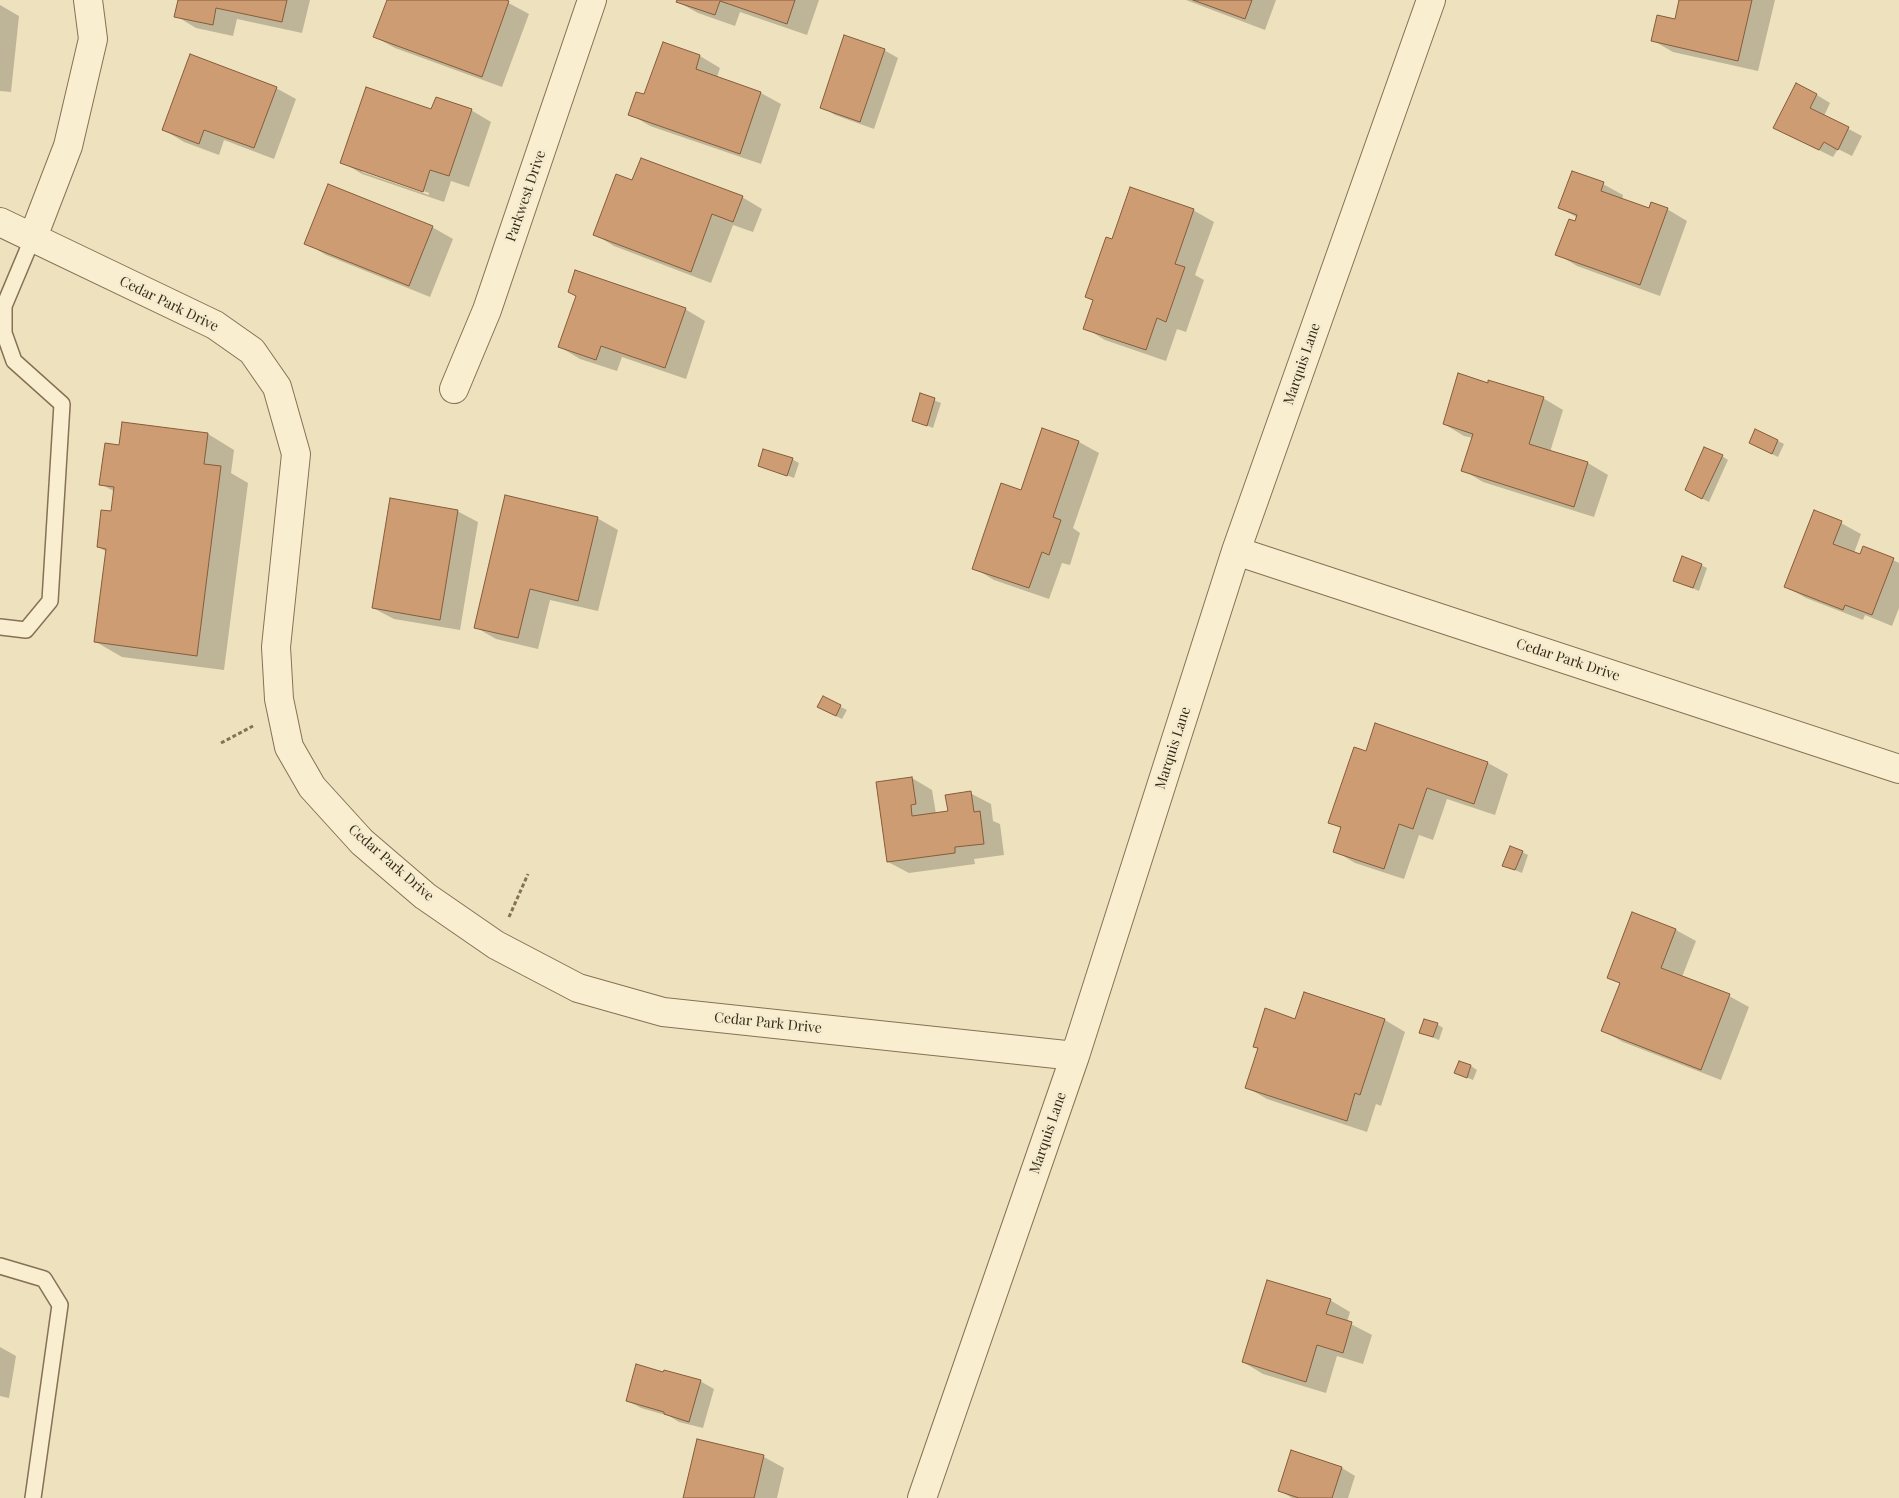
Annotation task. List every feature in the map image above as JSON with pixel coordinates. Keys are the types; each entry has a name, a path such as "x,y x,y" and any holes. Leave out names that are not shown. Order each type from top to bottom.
{"street":[{"path":"33,238 68,146 93,39 88,0"},
{"name":"Parkwest Drive","path":"454,389 487,310 592,0"},
{"name":"Marquis Lane","path":"922,1498 1075,1056 1236,551 1431,0"},
{"name":"Cedar Park Drive","path":"0,222 215,325 252,351 277,387 296,454 276,647 278,699 290,748 312,786 362,842 425,896 496,945 578,988 663,1012 1075,1056"},
{"name":"Cedar Park Drive","path":"1236,551 1899,769"}],"lane":[{"path":"0,627 26,630 50,601 62,404 14,361 4,333 4,306 33,238"},
{"path":"0,1266 44,1279 60,1305 33,1498"}],"path":[{"path":"496,945 528,874"}],"building":[{"path":"178,0 287,0 282,22 216,8 213,25 174,17"},
{"path":"387,0 509,1 482,77 373,37"},
{"path":"677,0 795,0 787,24 720,1 715,15 676,2"},
{"path":"1193,0 1252,0 1245,19"},
{"path":"1679,0 1752,0 1738,61 1651,41 1657,15 1675,19"},
{"path":"844,35 885,49 860,122 820,108"},
{"path":"663,42 700,55 696,69 761,92 740,154 628,115 636,92 644,94"},
{"path":"190,54 277,87 254,148 204,130 199,144 162,130"},
{"path":"1796,83 1817,94 1810,108 1849,127 1838,150 1824,142 1819,150 1773,128"},
{"path":"366,87 431,109 436,97 472,109 449,176 430,170 423,192 340,163"},
{"path":"641,158 743,196 733,222 712,214 691,272 593,235 616,174 632,180"},
{"path":"1572,171 1604,182 1601,191 1649,208 1651,202 1668,208 1640,285 1555,255 1569,219 1575,221 1577,215 1558,208"},
{"path":"328,184 433,226 409,286 304,244"},
{"path":"1130,187 1194,209 1175,264 1185,267 1166,322 1157,318 1146,350 1083,329 1093,300 1085,297 1106,237 1112,239"},
{"path":"575,270 686,308 665,368 601,346 596,360 558,347 576,296 568,292"},
{"path":"1458,373 1488,383 1488,380 1544,397 1529,444 1588,462 1574,507 1461,471 1473,434 1443,424"},
{"path":"920,393 935,398 927,426 912,421"},
{"path":"122,422 208,433 204,464 221,466 197,656 94,642 106,549 97,547 101,510 111,511 114,487 99,485 105,443 119,445"},
{"path":"1042,428 1079,441 1053,517 1061,520 1049,555 1042,552 1029,588 972,569 1001,483 1021,490"},
{"path":"1755,429 1778,440 1772,454 1749,443"},
{"path":"1704,447 1723,455 1702,499 1685,490"},
{"path":"763,449 793,458 787,476 758,466"},
{"path":"505,495 598,517 578,601 530,589 518,638 474,628"},
{"path":"390,498 458,510 440,620 372,608"},
{"path":"1814,510 1842,521 1833,544 1860,554 1863,546 1894,558 1872,615 1845,605 1843,610 1784,587"},
{"path":"1682,556 1702,564 1693,588 1673,581"},
{"path":"823,696 841,705 836,716 817,707"},
{"path":"1375,723 1488,762 1474,804 1427,788 1413,829 1399,824 1384,869 1333,852 1341,827 1328,823 1354,747 1366,751"},
{"path":"912,777 916,804 911,805 912,816 948,811 945,795 971,791 974,812 980,811 984,844 955,847 955,853 887,862 876,782"},
{"path":"1510,846 1523,851 1515,870 1502,866"},
{"path":"1632,912 1676,929 1661,968 1730,994 1701,1070 1601,1031 1620,983 1607,978"},
{"path":"1304,992 1385,1019 1360,1095 1355,1093 1347,1121 1245,1088 1258,1048 1253,1047 1265,1008 1295,1019"},
{"path":"1424,1019 1438,1023 1433,1037 1419,1033"},
{"path":"1459,1061 1471,1065 1467,1078 1454,1073"},
{"path":"1267,1280 1331,1299 1326,1314 1352,1322 1343,1353 1317,1345 1306,1382 1242,1362"},
{"path":"636,1364 701,1380 689,1422 664,1414 664,1412 626,1401"},
{"path":"697,1439 764,1455 754,1498 683,1498"},
{"path":"1291,1450 1342,1467 1332,1498 1299,1498 1278,1491"}]}
